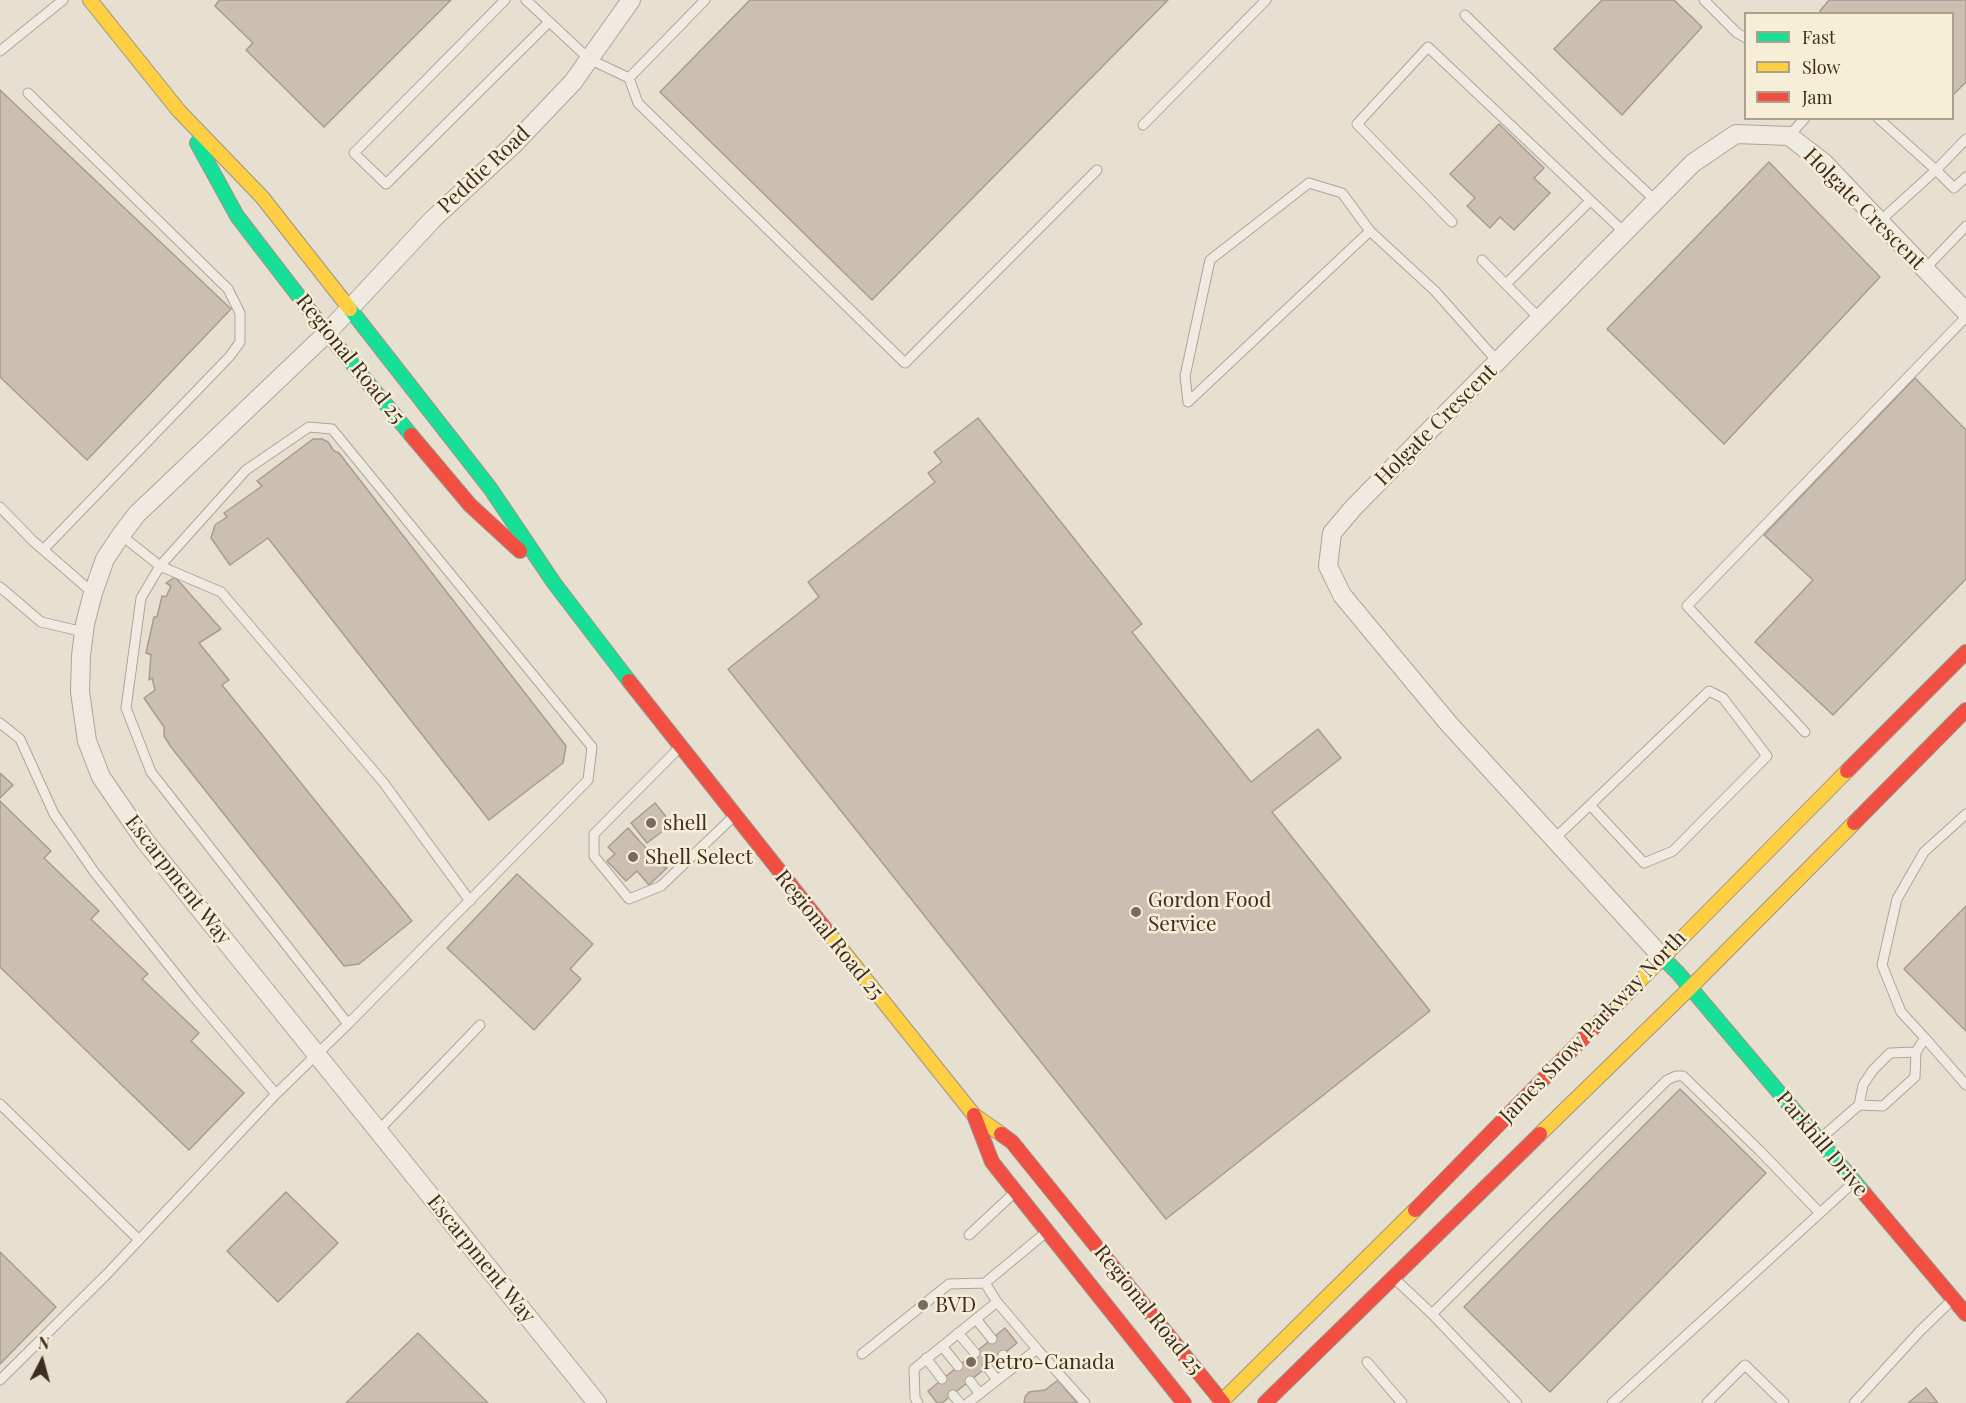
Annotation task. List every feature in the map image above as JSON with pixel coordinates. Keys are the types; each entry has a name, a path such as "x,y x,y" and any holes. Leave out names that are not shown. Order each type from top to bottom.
{"main road":[{"name":"Regional Road 25","path":"90,0 179,111 262,198 490,488 554,583 680,747 974,1116 993,1162 1046,1232 1184,1403"},
{"name":"Regional Road 25","path":"179,111 237,216 327,333 470,505 554,583"},
{"name":"James Snow Parkway North","path":"1222,1402 1373,1253 1662,957 1966,652"},
{"name":"James Snow Parkway North","path":"1265,1403 1690,988 1966,710"},
{"name":"Holgate Crescent","path":"1662,957 1678,973"},
{"name":"Parkhill Drive","path":"1678,973 1966,1314"},
{"name":"Regional Road 25","path":"974,1116 1012,1142 1222,1402"}],"street":[{"name":"Peddie Road","path":"327,333 433,219 513,145 573,82 631,0"},
{"name":"Holgate Crescent","path":"1662,957 1449,724 1342,595 1328,566 1332,533 1354,507 1693,163 1736,134 1789,136 1824,163 1965,310"},
{"name":"Escarpment Way","path":"327,333 137,514 105,559 93,593 84,632 80,692 87,741 101,777 145,841 597,1403"}],"lane":[{"path":"0,51 63,0"},
{"path":"505,0 354,153 386,184 549,22"},
{"path":"526,0 589,59 629,78 638,103 905,363 1097,170"},
{"path":"629,78 705,0"},
{"path":"1143,125 1266,0"},
{"path":"1704,0 1737,33 1744,37"},
{"path":"1465,15 1656,201"},
{"path":"1452,222 1357,124 1428,47 1625,233"},
{"path":"28,93 228,289 240,313 240,342 230,356 43,550"},
{"path":"1789,136 1803,120"},
{"path":"1880,120 1954,188 1966,177"},
{"path":"1880,221 1966,139"},
{"path":"1370,231 1188,402 1185,376 1210,260 1309,183 1342,192 1370,231 1435,291 1498,362"},
{"path":"1506,284 1590,201"},
{"path":"1925,269 1966,226"},
{"path":"1482,260 1540,319"},
{"path":"1805,732 1687,606 1965,310"},
{"path":"0,1380 139,1240 276,1094 348,1024 588,780 592,747 332,429 309,427 246,470 160,566 141,598 126,708 151,772 348,1024"},
{"path":"0,507 43,550 93,593"},
{"path":"121,535 160,566 221,592 383,782 470,901"},
{"path":"0,587 41,622 84,632"},
{"path":"1554,839 1709,691 1723,698 1767,756 1673,851 1644,863 1590,805"},
{"path":"0,723 20,739 54,814 95,873 194,998 276,1094"},
{"path":"680,747 594,834 594,856 629,899 661,886 734,815"},
{"path":"1966,814 1924,852 1902,890 1897,899 1882,965 1901,1012 1966,1085"},
{"path":"378,1131 480,1025"},
{"path":"1859,1105 1883,1106 1915,1077 1916,1052 1925,1038"},
{"path":"1819,1140 1859,1105 1863,1085 1890,1053 1916,1052"},
{"path":"1432,1314 1667,1080 1676,1076 1683,1076 1820,1213"},
{"path":"0,1104 139,1240"},
{"path":"1612,1403 1854,1182"},
{"path":"969,1235 1016,1192"},
{"path":"862,1354 949,1284 985,1283 1046,1232"},
{"path":"1393,1278 1432,1314 1517,1403"},
{"path":"985,1283 997,1302 1085,1403"},
{"path":"1854,1403 1920,1331 1953,1299"},
{"path":"918,1403 915,1398 914,1369 997,1302"},
{"path":"976,1319 992,1339"},
{"path":"958,1333 975,1353"},
{"path":"942,1346 958,1366"},
{"path":"968,1403 1037,1349"},
{"path":"1003,1355 1013,1368"},
{"path":"926,1358 942,1379"},
{"path":"1367,1362 1402,1403"},
{"path":"1707,1403 1745,1365 1784,1403"},
{"path":"987,1367 998,1380"},
{"path":"970,1381 980,1394"},
{"path":"953,1395 960,1403"}],"building":[{"path":"219,0 451,0 324,127 246,50 253,43 215,6"},
{"path":"750,0 1168,0 872,300 660,92"},
{"path":"1602,0 1674,0 1702,27 1622,115 1554,49"},
{"path":"1829,0 1966,0 1966,82 1954,94 1954,12 1820,11"},
{"path":"0,90 231,309 87,460 0,377"},
{"path":"1499,124 1544,168 1534,178 1550,193 1514,230 1500,217 1490,228 1467,206 1475,198 1450,174"},
{"path":"1769,162 1880,277 1724,444 1607,329"},
{"path":"1915,378 1966,430 1966,579 1833,715 1755,642 1813,580 1764,535"},
{"name":"Gordon Food Service","path":"978,418 1142,624 1132,632 1251,782 1318,729 1341,758 1272,812 1430,1011 1166,1219 728,669 819,597 808,582 935,482 928,473 942,462 934,452"},
{"path":"313,439 328,442 334,451 339,453 566,746 563,763 489,820 268,538 230,565 211,538 215,525 227,517 224,513 262,486 257,481"},
{"path":"175,577 221,629 199,643 229,680 222,685 412,921 359,964 344,966 171,747 164,736 164,727 144,698 155,690 152,678 149,680 151,655 146,653 154,617 157,617 162,596 166,597 171,586 166,583"},
{"path":"0,773 13,785 0,798"},
{"path":"0,801 51,851 44,858 99,911 91,919 148,974 142,979 199,1033 191,1041 244,1093 189,1150 0,967"},
{"name":"shell","path":"655,803 672,824 647,843 631,823"},
{"name":"Shell Select","path":"628,828 662,866 667,868 649,885 637,871 626,881 607,861 615,854 608,847"},
{"path":"517,874 593,944 570,969 581,979 534,1030 447,948"},
{"path":"1966,906 1966,1031 1904,969"},
{"path":"1680,1089 1766,1173 1550,1392 1464,1307"},
{"path":"286,1192 338,1243 278,1302 227,1251"},
{"path":"0,1252 56,1307 0,1364"},
{"path":"1005,1328 1017,1343 942,1403 937,1403 928,1391"},
{"path":"418,1333 488,1403 346,1403"},
{"path":"1058,1380 1077,1403 1024,1403 1029,1392 1045,1390"},
{"path":"1926,1388 1938,1403 1908,1403"}],"traffic: fast":[{"path":"197,143 237,216 327,333 411,435"},
{"path":"350,309 490,488 554,583 629,681"},
{"path":"1662,957 1864,1193"}],"traffic: slow":[{"path":"90,0 179,111 262,197 350,309"},
{"path":"1606,1015 1847,771"},
{"path":"1540,1134 1690,988 1854,823"},
{"path":"827,931 974,1115 1001,1134"},
{"path":"1220,1403 1415,1210"}],"traffic: jam":[{"path":"411,435 470,505 520,551"},
{"path":"1847,771 1966,652"},
{"path":"629,681 827,931"},
{"path":"1854,823 1966,710"},
{"path":"1415,1210 1606,1015"},
{"path":"974,1115 992,1162 1184,1403"},
{"path":"1001,1134 1012,1142 1223,1403"},
{"path":"1265,1403 1540,1134"},
{"path":"1864,1193 1966,1314"}],"place":[{"name":"shell","path":"651,823"},
{"name":"Shell Select","path":"633,857"},
{"name":"Gordon Food Service","path":"1136,912"},
{"name":"BVD","path":"923,1305"},
{"name":"Petro-Canada","path":"971,1362"}]}
